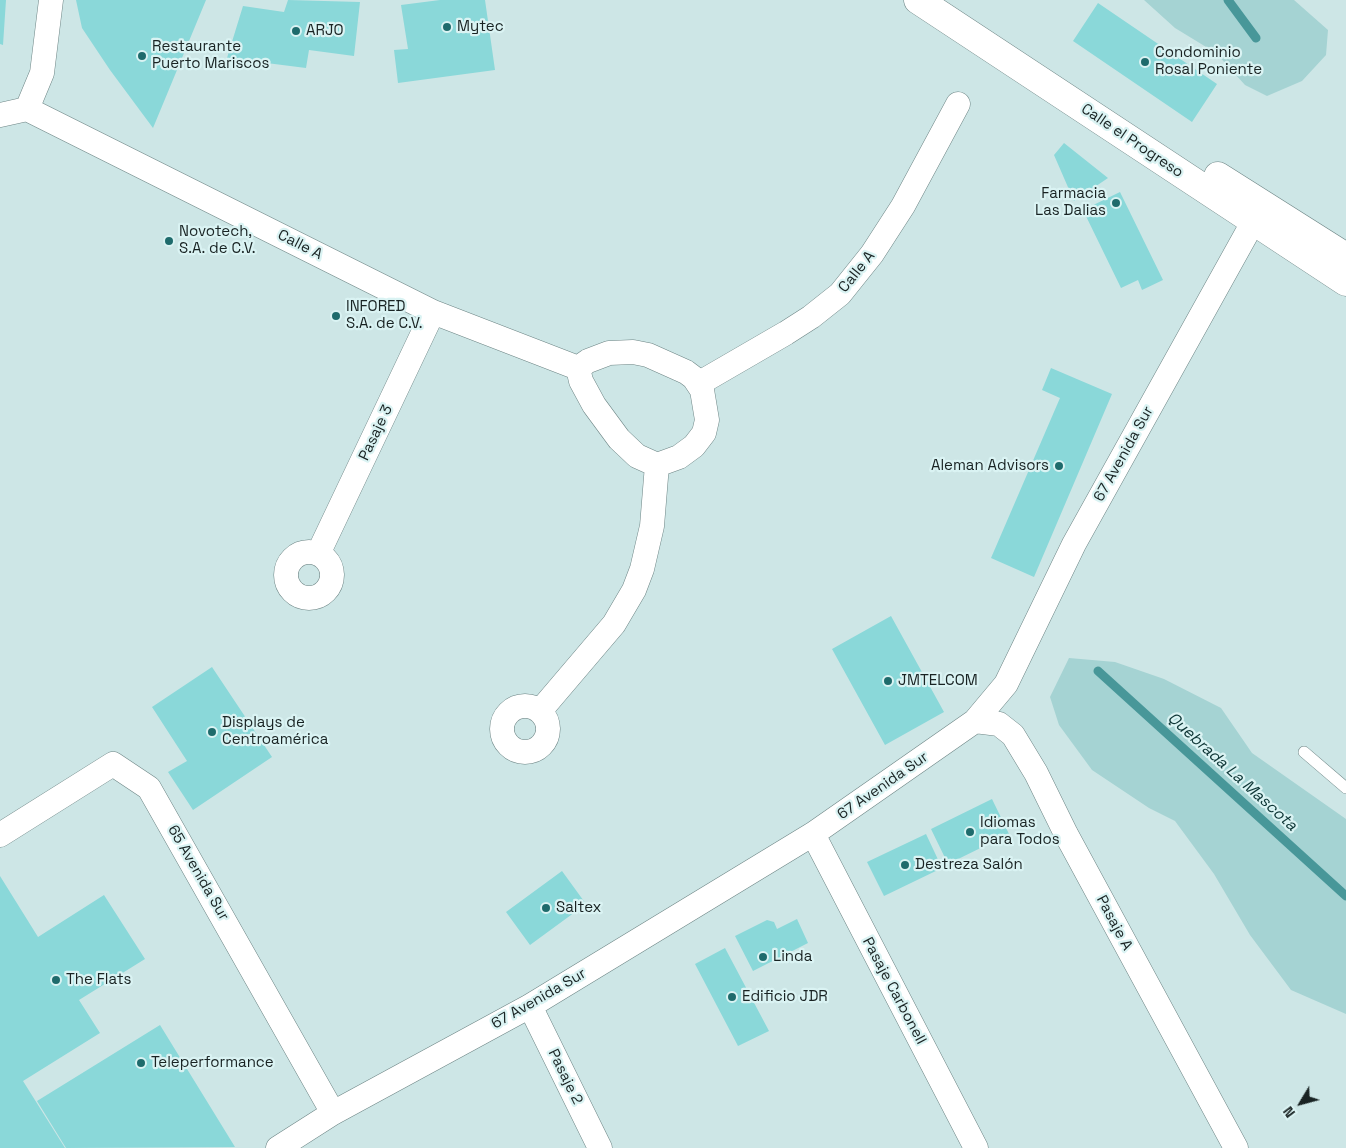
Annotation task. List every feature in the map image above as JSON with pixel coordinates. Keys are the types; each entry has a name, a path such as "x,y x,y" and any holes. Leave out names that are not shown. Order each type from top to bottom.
{"street":[{"path":"0,115 27,109 42,72 51,0"},
{"name":"Calle el Progreso","path":"918,0 1259,213 1346,257"},
{"name":"Calle el Progreso","path":"948,0 1259,213 1346,282"},
{"name":"Calle A","path":"698,384 786,334 840,294 872,254 903,206 958,104"},
{"name":"Calle A","path":"27,109 433,312 578,368"},
{"name":"67 Avenida Sur","path":"278,1148 333,1113 530,1006 813,834 975,721 1006,684 1074,544 1259,213"},
{"name":"Pasaje 3","path":"318,554 433,312"},
{"path":"633,352 677,367 694,378 698,384 702,390 707,420 704,433 694,446 679,457 657,465 637,456 619,440 594,405 581,381 578,368 588,361 609,353 633,352"},
{"path":"540,711 614,624 634,590 642,569 652,526 657,465"},
{"name":"Pasaje A","path":"975,721 999,724 1013,735 1036,773 1066,834 1236,1148"},
{"name":"65 Avenida Sur","path":"0,835 113,764 149,788 333,1113"},
{"name":"Pasaje Carbonell","path":"813,834 976,1148"},
{"name":"Pasaje 2","path":"530,1006 600,1148"}],"lane":[{"path":"1304,752 1346,788"}],"shaded area":[{"path":"1144,0 1294,0 1328,30 1326,55 1302,81 1267,96 1245,85 1216,53 1175,28"},
{"path":"1069,658 1115,662 1164,679 1221,708 1252,753 1346,819 1346,1014 1291,990 1250,935 1214,874 1175,821 1149,808 1092,770 1059,725 1050,697"}],"building":[{"path":"0,0 6,0 3,45 0,44"},
{"name":"Restaurante Puerto Mariscos","path":"76,0 206,0 153,128 82,28"},
{"name":"ARJO","path":"288,0 360,2 354,56 309,50 306,68 227,58 243,6 284,12"},
{"name":"Mytec","path":"440,0 485,0 495,70 398,83 394,50 408,49 401,5"},
{"name":"Condominio Rosal Poniente","path":"1098,3 1217,84 1192,122 1073,41"},
{"path":"1064,143 1108,178 1074,201 1054,155"},
{"path":"1120,192 1163,280 1142,290 1138,280 1121,288 1083,210"},
{"path":"1051,368 1112,394 1034,577 991,558 1060,398 1042,390"},
{"name":"JMTELCOM","path":"891,616 944,712 885,745 832,649"},
{"name":"Displays de Centroamérica","path":"212,667 272,757 193,810 168,772 187,761 152,707"},
{"name":"Idiomas para Todos","path":"992,799 1009,834 948,864 931,829"},
{"name":"Destreza Salón","path":"926,834 942,868 884,896 867,862"},
{"name":"Saltex","path":"562,871 586,904 530,945 506,912"},
{"name":"The Flats","path":"0,876 38,937 104,895 145,959 79,1000 100,1033 23,1081 65,1148 0,1148"},
{"name":"Linda","path":"797,919 808,943 753,971 735,936 767,920 774,922 777,929"},
{"name":"Edificio JDR","path":"725,948 769,1031 738,1046 695,964"},
{"name":"Teleperformance","path":"160,1025 235,1147 66,1148 37,1101"}],"waterway":[{"name":"Quebrada La Mascota","path":"1228,0 1256,38"},
{"name":"Quebrada La Mascota","path":"1098,671 1346,896"}],"place":[{"name":"Mytec","path":"447,27"},
{"name":"ARJO","path":"296,31"},
{"name":"Restaurante Puerto Mariscos","path":"142,56"},
{"name":"Condominio Rosal Poniente","path":"1145,62"},
{"name":"Farmacia Las Dalias","path":"1116,203"},
{"name":"Novotech, S.A. de C.V.","path":"169,241"},
{"name":"INFORED S.A. de C.V.","path":"336,316"},
{"name":"Aleman Advisors","path":"1059,466"},
{"name":"JMTELCOM","path":"888,681"},
{"name":"Displays de Centroamérica","path":"212,732"},
{"name":"Idiomas para Todos","path":"970,832"},
{"name":"Destreza Salón","path":"905,865"},
{"name":"Saltex","path":"546,908"},
{"name":"Linda","path":"763,957"},
{"name":"The Flats","path":"56,980"},
{"name":"Edificio JDR","path":"732,997"},
{"name":"Teleperformance","path":"141,1063"}]}
